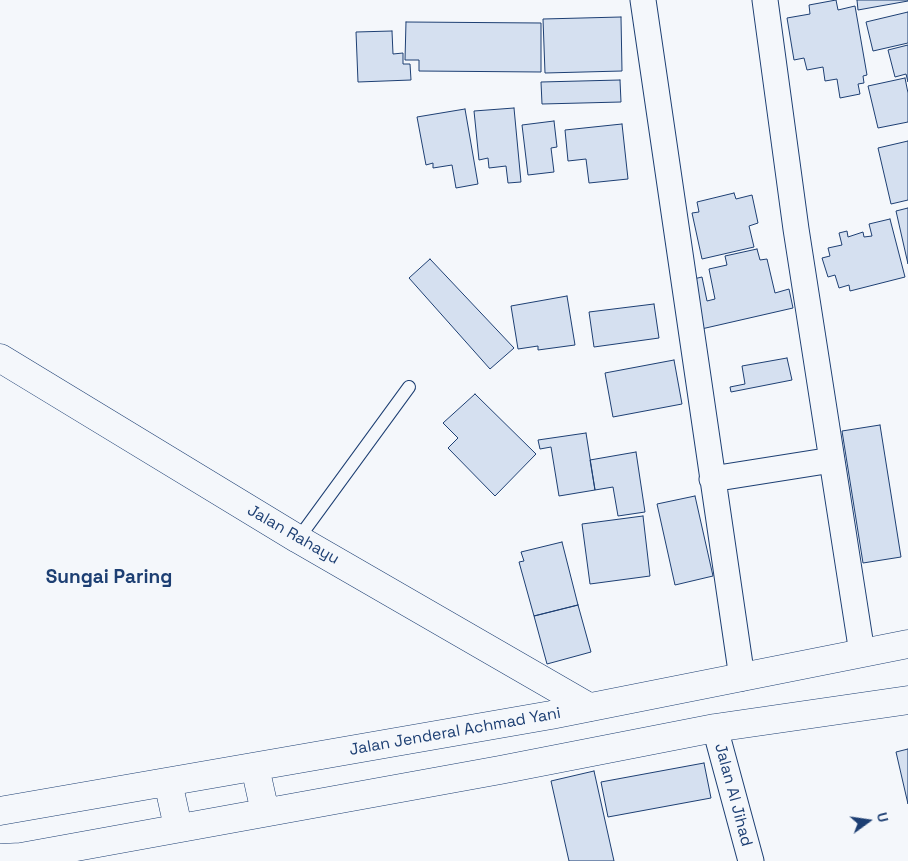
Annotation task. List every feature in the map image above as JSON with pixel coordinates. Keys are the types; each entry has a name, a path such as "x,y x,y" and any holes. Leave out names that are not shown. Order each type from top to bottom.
{"main road":[{"name":"Jalan Rahayu","path":"0,358 298,538 590,707"},
{"name":"Jalan Jenderal Achmad Yani","path":"0,811 590,707 908,644"},
{"path":"14,859 178,827 500,770 715,728 908,700"},
{"path":"255,767 265,812"},
{"path":"168,782 178,827"}],"street":[{"path":"643,0 742,678"},
{"path":"765,0 796,229 862,653"},
{"path":"712,479 832,460"},
{"name":"Jalan Al Jihad","path":"715,728 750,861"}],"lane":[{"path":"298,538 409,388"}],"building":[{"path":"836,0 838,10 855,6 867,75 863,76 864,83 858,84 860,94 840,98 837,79 825,81 823,67 807,70 804,58 794,60 787,18 810,14 809,5"},
{"path":"857,0 908,0 908,1 858,10"},
{"path":"908,12 908,43 873,51 866,22"},
{"path":"621,17 622,71 545,73 543,19"},
{"path":"406,22 541,23 541,72 419,71 419,60 405,60"},
{"path":"392,31 393,54 403,53 403,64 410,64 411,80 358,82 356,32"},
{"path":"908,45 908,82 906,74 895,77 888,50"},
{"path":"905,78 908,93 908,122 878,128 868,86"},
{"path":"620,80 621,102 542,104 541,82"},
{"path":"514,108 521,182 508,183 506,166 489,168 488,158 479,160 474,111"},
{"path":"465,109 478,184 456,188 452,165 433,168 433,163 426,165 417,117"},
{"path":"554,121 557,147 551,148 554,172 528,175 522,125"},
{"path":"622,124 628,179 589,183 586,159 568,161 565,130"},
{"path":"908,141 908,200 891,204 878,148"},
{"path":"734,193 736,199 752,195 758,223 749,226 754,247 702,259 692,213 699,212 697,202"},
{"path":"908,208 908,264 896,211"},
{"path":"890,219 905,277 850,291 849,285 839,288 835,275 828,277 822,258 830,256 828,248 842,245 839,233 847,231 848,237 863,232 864,237 872,236 869,224"},
{"path":"757,249 760,260 767,259 775,293 789,289 793,308 697,330 685,281 702,277 707,301 715,299 709,269 727,265 725,256"},
{"path":"430,259 514,348 490,369 409,278"},
{"path":"567,296 575,345 538,350 538,346 518,349 511,306"},
{"path":"654,304 659,338 594,347 589,312"},
{"path":"787,358 792,380 731,392 730,387 745,384 742,366"},
{"path":"674,360 682,404 613,417 605,373"},
{"path":"475,394 536,454 495,496 448,448 458,438 443,423"},
{"path":"880,425 901,557 863,563 842,431"},
{"path":"586,433 595,490 559,496 551,447 540,449 538,440"},
{"path":"636,452 645,512 618,516 613,487 595,490 590,460"},
{"path":"695,496 713,576 675,585 657,504"},
{"path":"643,516 650,576 590,584 582,524"},
{"path":"562,542 578,605 534,616 519,562 524,561 521,552"},
{"path":"578,605 591,652 547,664 534,616"},
{"path":"908,749 908,804 896,752"},
{"path":"704,763 711,798 608,817 601,782"},
{"path":"594,771 614,861 569,861 551,781"}],"district":[{"name":"Sungai Paring","path":"109,578"}]}
